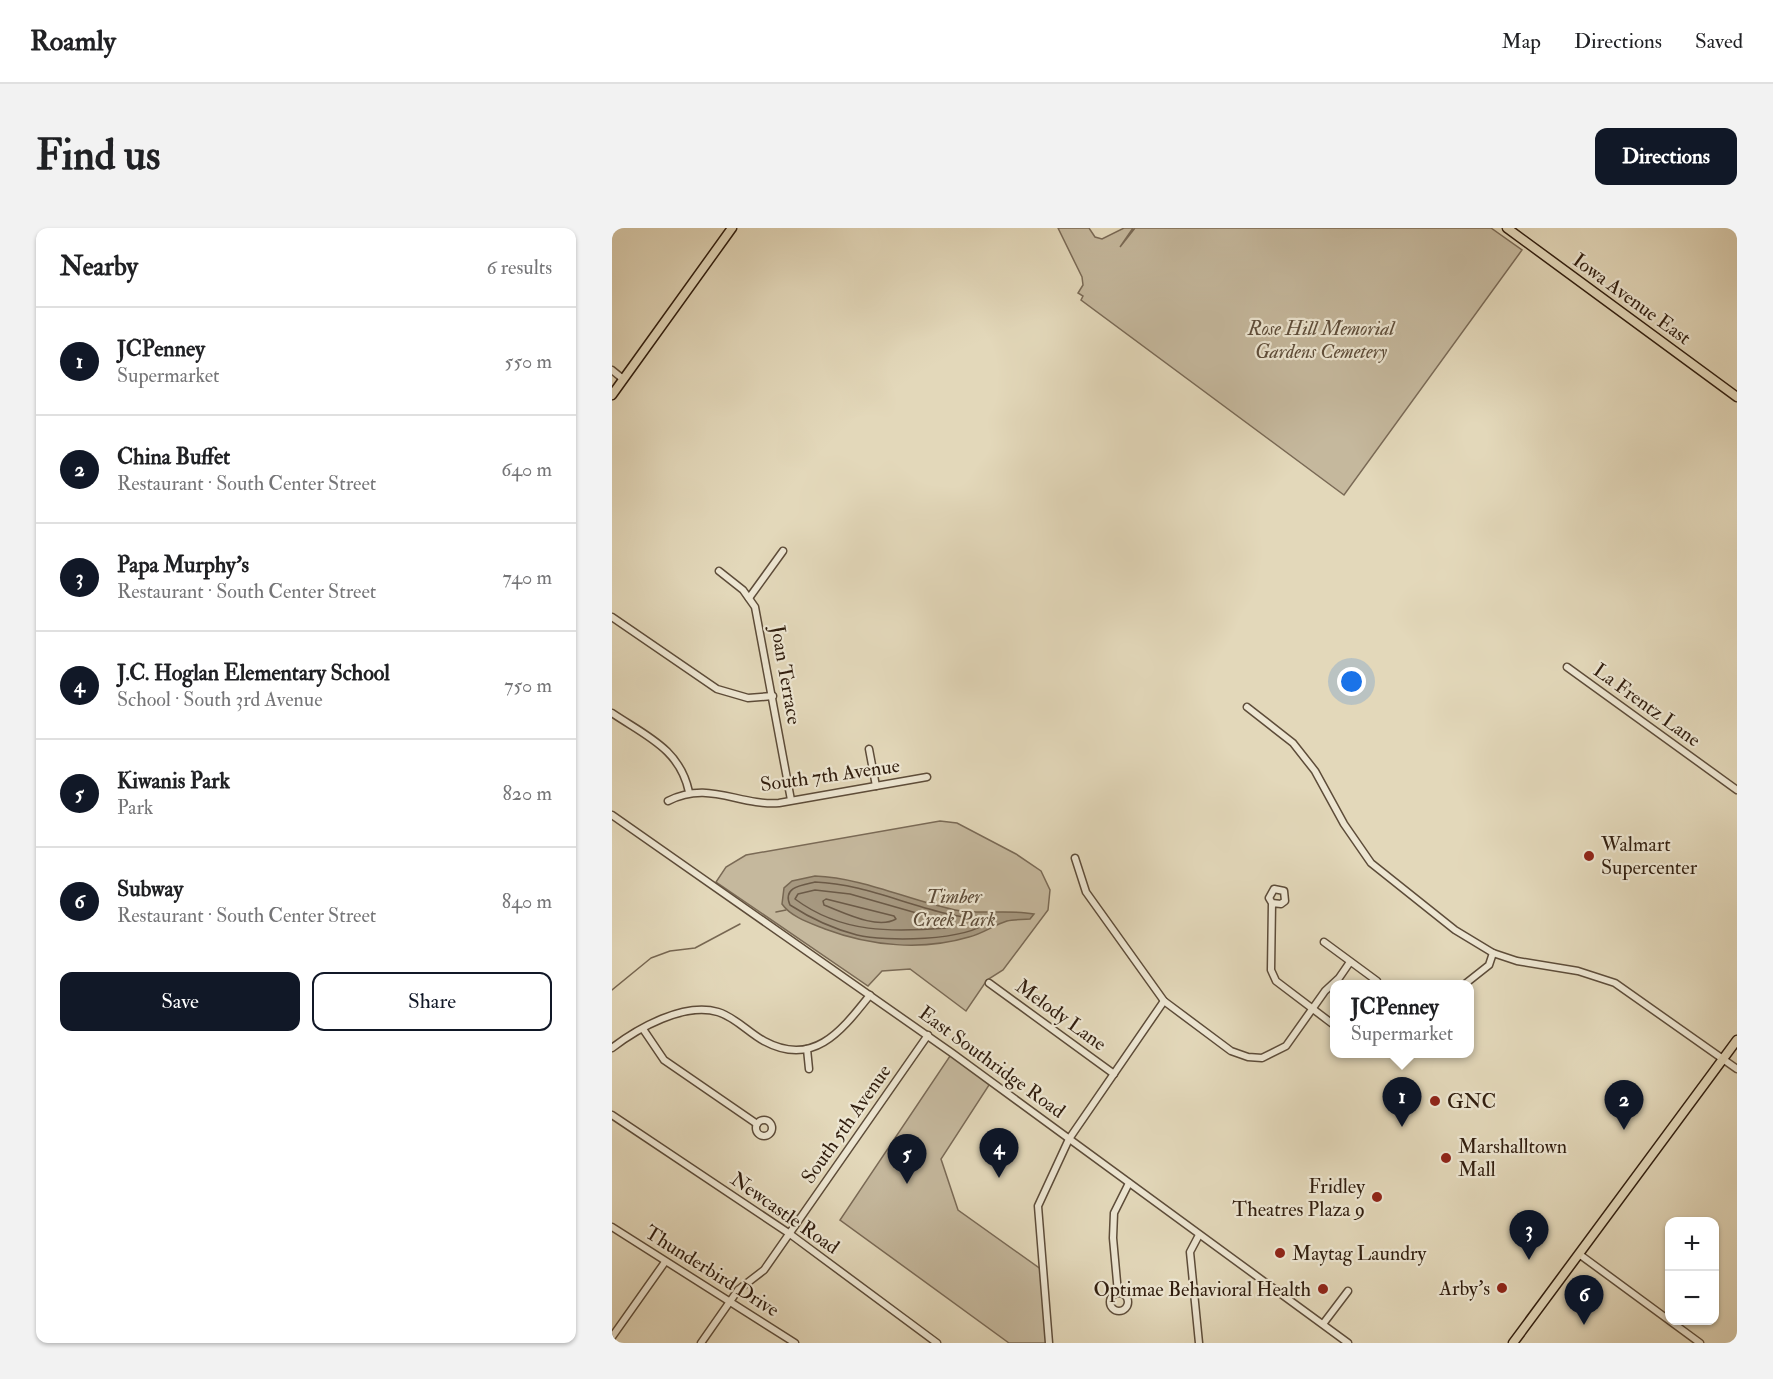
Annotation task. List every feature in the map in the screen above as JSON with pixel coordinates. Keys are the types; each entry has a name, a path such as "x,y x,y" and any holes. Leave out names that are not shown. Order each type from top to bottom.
{"main road":[{"path":"612,395 732,228"},
{"name":"Iowa Avenue East","path":"1507,228 1737,397"},
{"path":"1513,1343 1737,1041"}],"street":[{"path":"612,370 623,378"},
{"path":"749,598 783,552"},
{"name":"Joan Terrace","path":"719,571 749,598 760,624 791,800"},
{"path":"612,617 717,689 748,698 773,696"},
{"name":"La Frentz Lane","path":"1567,667 1737,790"},
{"path":"1247,707 1293,743 1315,771 1344,824 1371,863 1455,930 1493,953 1517,962 1578,970 1615,983 1737,1068"},
{"path":"612,713 671,754 683,770 689,792"},
{"path":"868,749 876,786"},
{"name":"South 7th Avenue","path":"668,801 689,792 721,793 762,804 927,777"},
{"name":"East Southridge Road","path":"612,815 928,1035 1348,1343"},
{"path":"1075,858 1086,892 1164,1001 1231,1051 1248,1057 1262,1058 1286,1046 1330,986"},
{"path":"1272,903 1271,970 1276,981 1330,1021"},
{"path":"1324,942 1376,980"},
{"path":"1470,980 1489,965 1493,953"},
{"path":"1337,980 1350,962"},
{"name":"Melody Lane","path":"989,983 1114,1074"},
{"path":"612,1048 676,1013 703,1010 728,1017 774,1046 785,1049 807,1049 832,1038 870,995"},
{"path":"1049,1343 1037,1211 1069,1139 1164,1001"},
{"path":"643,1029 664,1060 757,1124"},
{"name":"South 5th Avenue","path":"701,1343 742,1286 764,1270 928,1035"},
{"path":"807,1049 809,1069"},
{"name":"Newcastle Road","path":"612,1115 790,1234 937,1343"},
{"path":"1118,1293 1113,1238 1114,1213 1129,1183"},
{"name":"Thunderbird Drive","path":"612,1227 792,1342"},
{"path":"1199,1235 1190,1252 1199,1343"},
{"path":"1579,1254 1700,1343"},
{"path":"612,1337 665,1262"},
{"path":"1323,1324 1348,1291"}],"green space":[{"name":"Rose Hill Memorial Gardens Cemetery","path":"1058,228 1089,228 1095,237 1102,239 1124,228 1133,228 1120,247 1135,228 1491,228 1522,250 1344,495 1081,300 1083,296 1078,293 1083,285 1082,277"},
{"name":"Timber Creek Park","path":"940,821 957,823 1016,854 1041,871 1050,890 1048,910 1003,970 987,980 966,1011 910,969 882,971 868,986 716,882 726,867 746,855"},
{"path":"952,1053 991,1082 941,1159 958,1210 1042,1270 1049,1343 1009,1343 840,1220"}],"water":[{"path":"815,876 868,885 955,910 1034,914 1030,919 1007,921 974,936 951,941 915,945 878,943 825,929 801,919 786,909 782,904 784,888 792,881"}],"waterway":[{"path":"776,912 786,910"},
{"path":"612,990 651,958 670,951 695,948 740,924"}],"place":[{"name":"Walmart Supercenter","path":"1589,856"},
{"name":"GNC","path":"1435,1101"},
{"name":"JCPenney","path":"1402,1127"},
{"name":"China Buffet","path":"1624,1130"},
{"name":"Marshalltown Mall","path":"1446,1158"},
{"name":"J.C. Hoglan Elementary School","path":"999,1178"},
{"name":"Kiwanis Park","path":"907,1184"},
{"name":"Fridley Theatres Plaza 9","path":"1377,1197"},
{"name":"Maytag Laundry","path":"1280,1253"},
{"name":"Papa Murphy's","path":"1529,1260"},
{"name":"Arby's","path":"1502,1288"},
{"name":"Optimae Behavioral Health","path":"1323,1289"},
{"name":"Subway","path":"1584,1325"}]}
